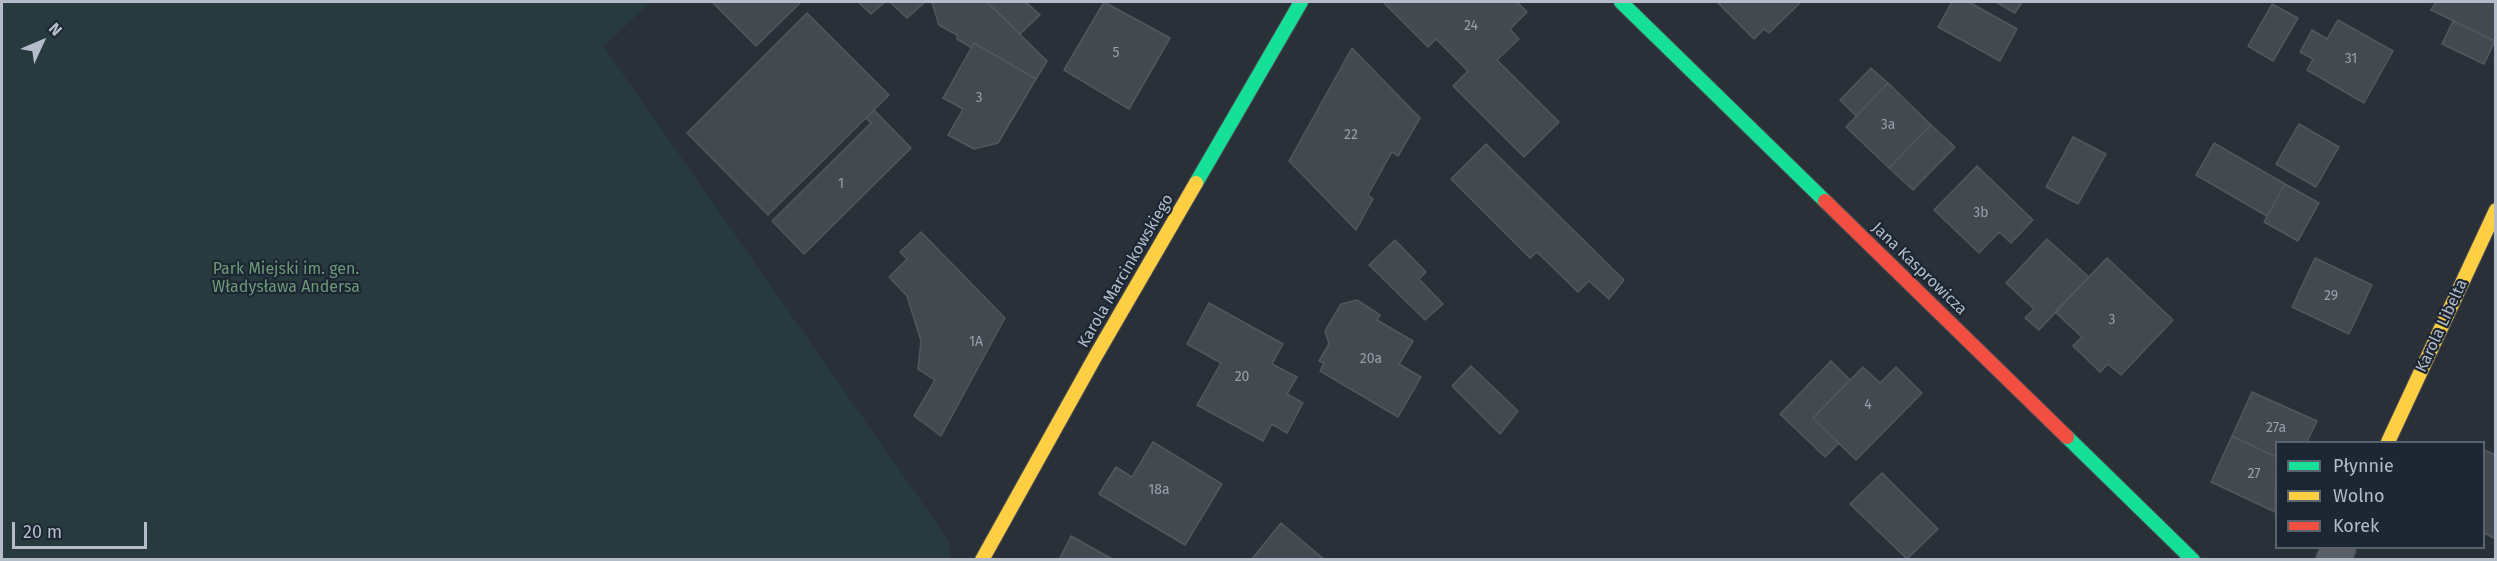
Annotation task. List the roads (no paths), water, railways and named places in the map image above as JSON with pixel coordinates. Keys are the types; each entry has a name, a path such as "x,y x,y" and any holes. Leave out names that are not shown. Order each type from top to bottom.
{"street":[{"name":"Karola Marcinkowskiego","path":"982,560 1095,357 1301,2"},
{"name":"Jana Kasprowicza","path":"1621,2 2193,560"},
{"name":"Karola Libelta","path":"2388,441 2496,210"}],"park label":[{"name":"Park Miejski im. gen. Władysława Andersa","path":"286,279"}]}
